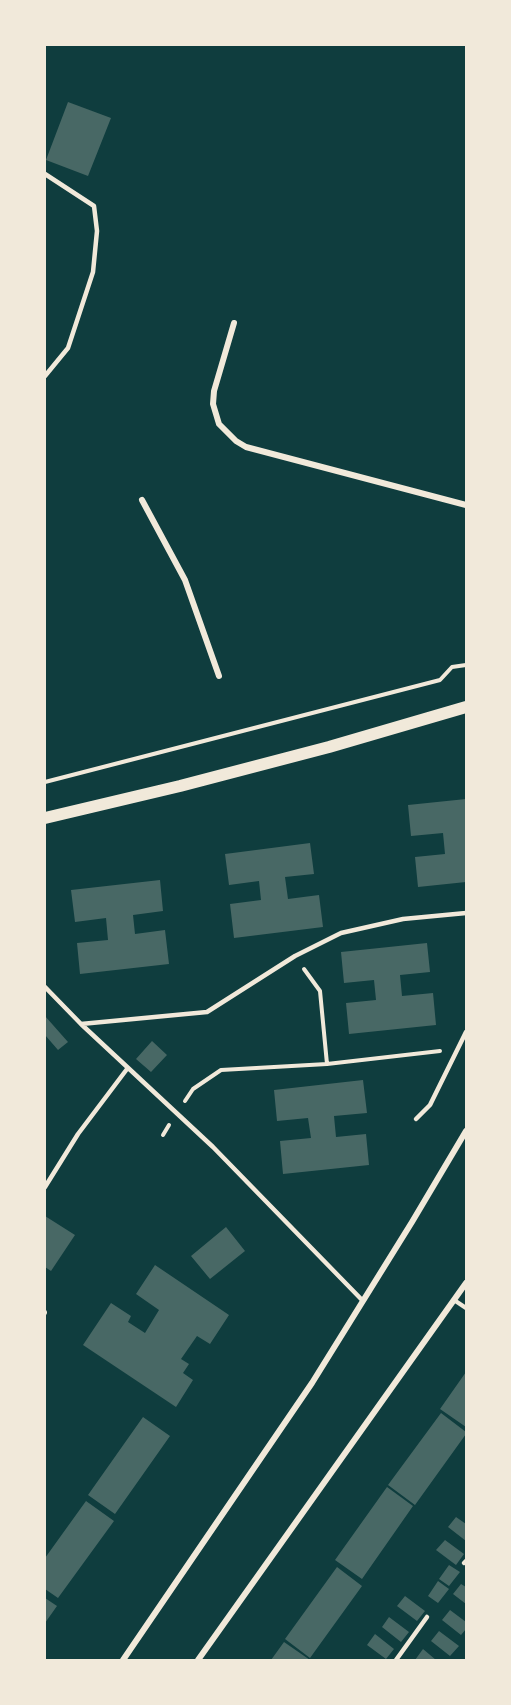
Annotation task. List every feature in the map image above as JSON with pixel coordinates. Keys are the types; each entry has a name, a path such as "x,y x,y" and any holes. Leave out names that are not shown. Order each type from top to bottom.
{"main road":[{"path":"45,818 329,747 466,707"}],"street":[{"path":"234,323 214,391 213,404 219,424 236,441 246,447 466,505"},
{"path":"142,500 185,580 219,676"},
{"path":"123,1660 312,1383 466,1131"},
{"path":"198,1660 466,1283"}],"lane":[{"path":"45,174 94,206 97,231 93,272 68,348 45,376"},
{"path":"81,1024 207,1012 295,956 341,933 403,919 466,913"},
{"path":"45,987 127,1069 177,1113 363,1300"},
{"path":"416,1119 430,1105 466,1032"},
{"path":"45,1187 78,1134 127,1069"},
{"path":"454,1300 466,1308"},
{"path":"396,1660 427,1617"}],"path":[{"path":"45,782 440,680 452,667 466,665"},
{"path":"295,956 320,992 327,1064"},
{"path":"163,1135 193,1089 221,1070 327,1064 458,1048"}],"building":[{"path":"68,102 111,118 88,176 46,160"},
{"path":"466,799 466,882 418,887 415,857 445,854 443,833 411,836 408,805"},
{"path":"310,843 314,874 285,877 288,899 319,895 323,927 234,938 230,904 261,900 259,881 229,885 225,854"},
{"path":"160,880 163,911 133,915 135,934 165,930 169,964 80,974 77,943 108,940 106,918 75,922 71,890"},
{"path":"427,943 430,972 400,975 402,996 433,993 436,1025 349,1034 346,1003 376,1000 374,980 344,983 341,952"},
{"path":"45,1016 68,1042 58,1050 45,1035"},
{"path":"152,1041 167,1055 151,1072 136,1059"},
{"path":"363,1080 367,1113 334,1116 336,1137 366,1134 369,1165 283,1174 280,1141 311,1138 308,1118 277,1121 274,1090"},
{"path":"45,1216 75,1235 51,1271 45,1267"},
{"path":"226,1227 245,1251 210,1279 191,1256"},
{"path":"155,1265 229,1315 210,1344 197,1336 181,1359 189,1364 183,1373 193,1380 176,1407 83,1345 111,1303 131,1316 128,1322 145,1333 159,1310 136,1294"},
{"path":"466,1372 466,1427 440,1409"},
{"path":"441,1413 466,1434 415,1505 388,1485"},
{"path":"143,1417 170,1436 115,1514 88,1495"},
{"path":"387,1487 413,1506 362,1579 335,1560"},
{"path":"86,1501 114,1521 58,1598 45,1589 45,1558"},
{"path":"456,1517 466,1524 466,1541 448,1527"},
{"path":"445,1540 464,1554 456,1565 436,1550"},
{"path":"449,1565 460,1572 449,1586 439,1579"},
{"path":"337,1567 362,1586 310,1658 285,1639"},
{"path":"438,1581 449,1589 438,1603 428,1596"},
{"path":"461,1584 466,1587 466,1604 453,1594"},
{"path":"405,1596 425,1611 417,1621 397,1606"},
{"path":"45,1598 57,1606 45,1623"},
{"path":"450,1610 466,1622 466,1629 461,1635 442,1620"},
{"path":"389,1617 409,1632 401,1642 382,1627"},
{"path":"439,1631 459,1646 450,1656 431,1641"},
{"path":"375,1634 394,1649 386,1659 367,1645"},
{"path":"284,1642 310,1660 271,1660"},
{"path":"423,1649 436,1660 415,1660"}]}
